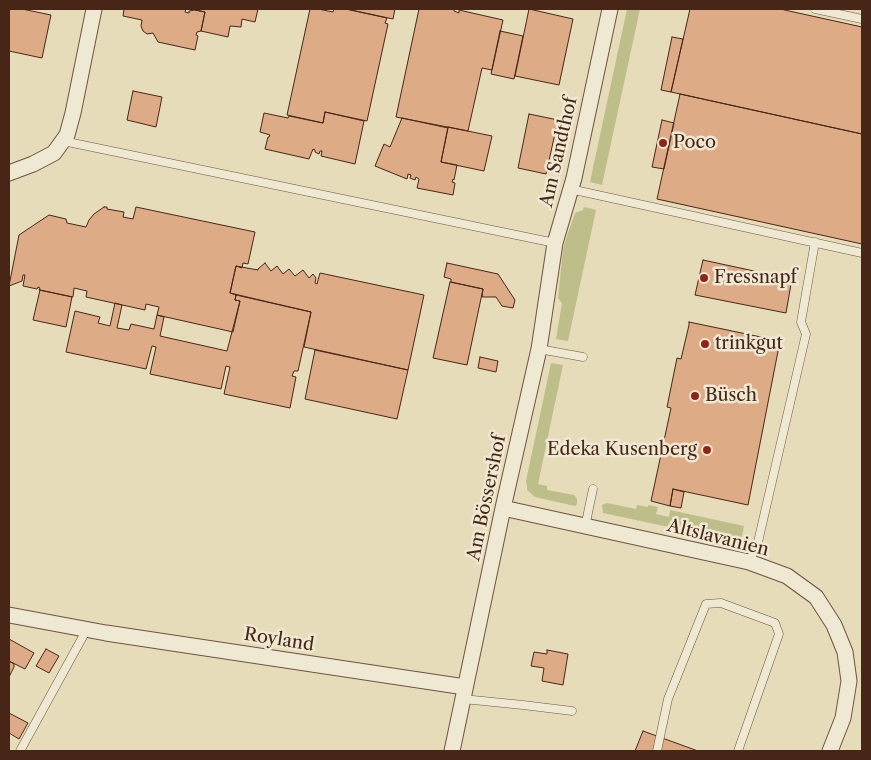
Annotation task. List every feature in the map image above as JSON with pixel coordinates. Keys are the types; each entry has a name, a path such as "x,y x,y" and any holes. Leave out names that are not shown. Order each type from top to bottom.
{"street":[{"path":"9,173 33,164 54,153 67,135 94,9"},
{"name":"Am Sandthof","path":"547,304 555,243 570,189 610,9"},
{"name":"Am Bössershof","path":"454,751 464,693 539,349 547,304"},
{"name":"Altslavanien","path":"503,508 749,562 787,576 816,597 834,625 845,652 849,681 843,718 830,751"},
{"name":"Royland","path":"9,615 464,693"}],"lane":[{"path":"815,9 862,19"},
{"path":"63,141 555,243"},
{"path":"570,189 862,253"},
{"path":"749,562 758,542 806,334 801,322 815,242"},
{"path":"539,349 583,357"},
{"path":"585,526 593,489"},
{"path":"657,751 668,699 706,604 721,603 775,623 779,634 738,751"},
{"path":"20,751 87,629"},
{"path":"464,693 572,711"}],"green space":[{"path":"627,9 640,9 602,185 590,182"},
{"path":"584,207 596,210 568,341 556,339 562,303 558,298 563,249 575,213 583,210"},
{"path":"551,363 563,365 538,484 547,486 547,490 574,495 577,499 575,506 535,497 527,490 526,481"},
{"path":"607,503 636,509 637,505 648,507 648,505 658,507 656,514 669,517 670,510 744,526 741,541 603,513 602,505"}],"building":[{"path":"9,9 22,9 51,15 42,58 9,51"},
{"path":"124,9 186,9 185,12 189,13 189,11 195,10 205,12 201,31 197,32 196,35 198,36 195,50 158,42 153,33 147,34 143,31 141,26 142,20 123,16"},
{"path":"195,9 258,9 255,22 242,19 241,27 230,26 228,37 201,31 205,12"},
{"path":"310,9 333,12 334,9 346,9 387,18 385,23 388,24 367,121 325,112 323,123 287,115"},
{"path":"346,9 395,9 393,19"},
{"path":"419,9 454,9 454,11 459,13 459,10 503,20 492,70 482,68 468,131 396,117"},
{"path":"529,9 573,19 559,85 515,76"},
{"path":"690,9 780,9 862,27 862,134 671,92"},
{"path":"500,31 523,36 514,79 491,74"},
{"path":"672,37 683,39 671,92 661,90"},
{"path":"133,91 162,97 156,127 127,120"},
{"path":"680,94 862,134 862,244 657,199"},
{"path":"325,112 364,121 355,164 321,156 322,151 319,154 313,149 309,159 265,149 270,135 260,132 264,113 323,123"},
{"path":"529,114 558,120 546,174 518,168"},
{"path":"402,118 448,128 441,162 457,165 452,182 455,183 453,195 417,188 419,179 416,177 415,180 410,178 411,175 408,174 407,179 375,166 384,144 390,147"},
{"path":"662,120 674,123 664,169 652,167"},
{"path":"448,127 492,136 484,171 441,162"},
{"path":"104,207 124,212 123,217 133,219 136,207 255,232 248,264 243,263 242,268 236,266 230,293 236,295 235,300 240,301 233,332 157,315 159,307 146,304 145,310 86,297 87,291 74,288 73,297 39,290 40,288 38,287 37,289 23,286 25,275 23,275 22,281 9,286 19,235 49,215 66,219 67,223 86,227 94,214"},
{"path":"703,260 791,279 786,313 695,295"},
{"path":"265,263 271,271 277,266 283,274 289,269 295,276 303,270 309,278 313,274 317,284 320,273 424,295 408,370 304,347 311,312 230,293 236,266 258,270"},
{"path":"447,263 498,274 515,300 513,308 502,306 496,297 482,297 483,289 451,282 451,279 444,277"},
{"path":"450,282 483,289 467,365 433,358"},
{"path":"40,290 72,297 66,327 33,320"},
{"path":"236,295 311,312 298,371 294,371 292,376 296,377 290,408 224,394 230,367 226,366 221,389 150,374 156,347 152,346 146,369 66,352 75,311 100,317 98,323 110,326 115,303 122,305 117,328 129,330 131,324 154,329 157,315 164,317 160,336 227,351 240,301 235,300"},
{"path":"689,322 780,341 748,505 673,489 670,506 651,501 671,408 667,407 677,358 681,359"},
{"path":"315,350 408,370 397,419 305,399"},
{"path":"480,357 498,361 496,372 478,368"},
{"path":"673,489 684,492 681,508 670,506"},
{"path":"9,639 34,653 25,669 9,661"},
{"path":"46,649 59,656 49,673 36,666"},
{"path":"547,650 568,654 563,685 542,681 544,668 531,666 534,652 547,654"},
{"path":"9,661 14,664 14,667 9,677"},
{"path":"9,713 28,723 19,739 9,733"},
{"path":"643,731 698,751 635,751"}],"place":[{"name":"Poco","path":"663,143"},
{"name":"Fressnapf","path":"704,278"},
{"name":"trinkgut","path":"705,344"},
{"name":"Büsch","path":"695,396"},
{"name":"Edeka Kusenberg","path":"707,450"}]}
